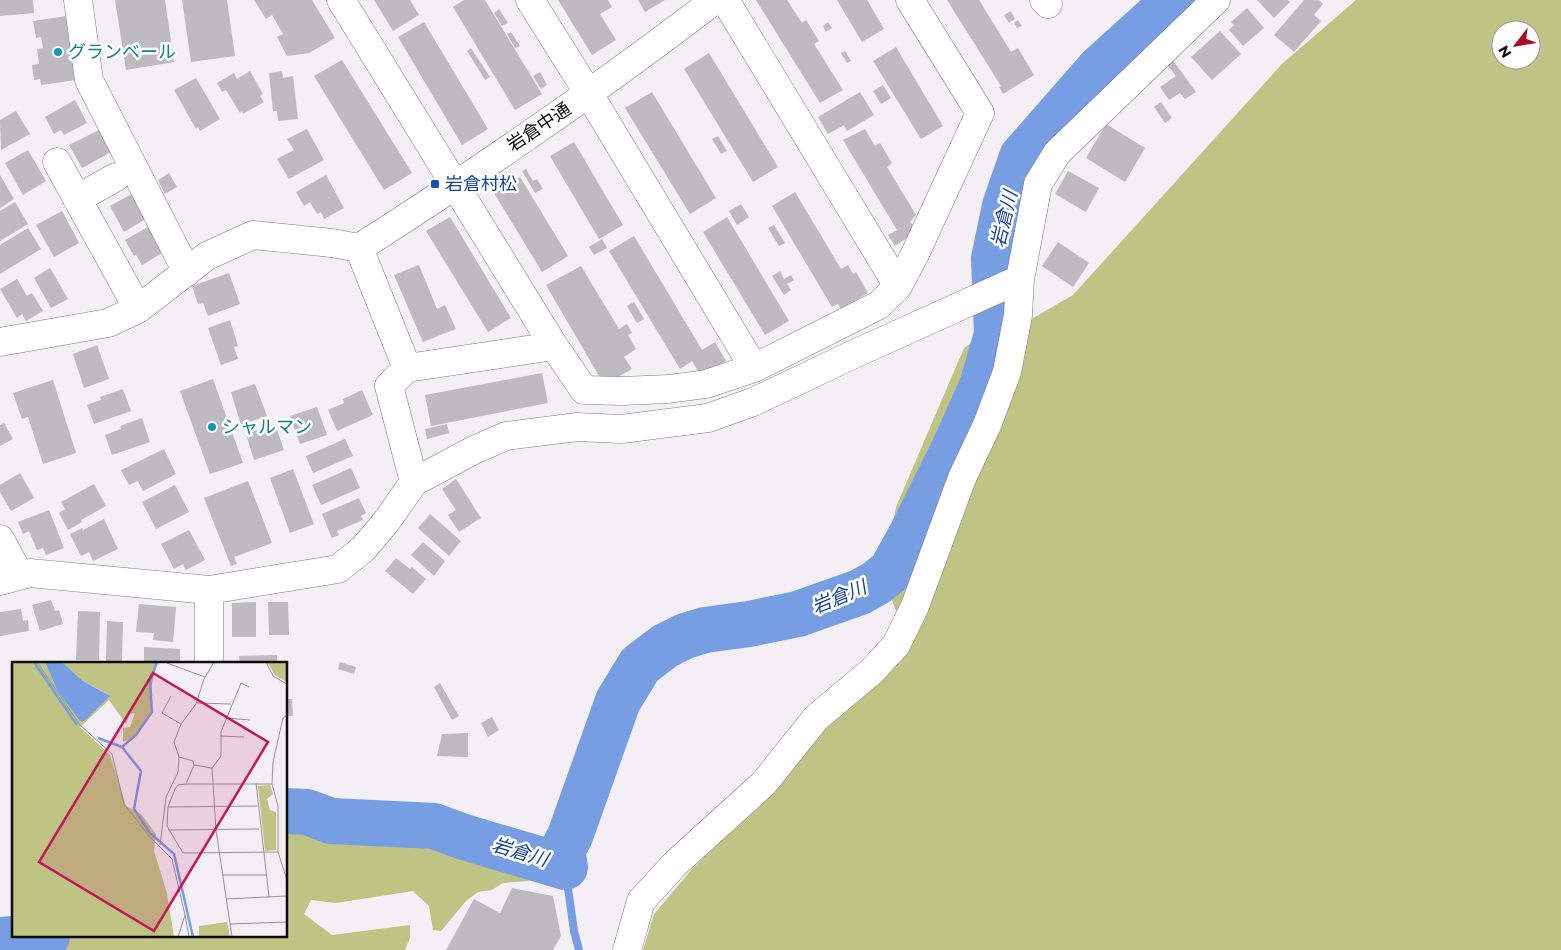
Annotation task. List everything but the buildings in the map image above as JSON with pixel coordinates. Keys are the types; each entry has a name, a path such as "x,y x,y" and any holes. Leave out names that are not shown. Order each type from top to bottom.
{"street":[{"path":"78,0 89,80 187,272"},
{"path":"341,0 554,346 584,390 622,391 669,389 706,384 754,368 879,305 898,286 915,254 980,113 910,0"},
{"path":"530,0 589,94 754,368"},
{"name":"岩倉中通","path":"359,248 455,186 589,94 715,0"},
{"path":"725,0 898,286"},
{"path":"627,950 641,901 676,863 764,783 816,718 872,671 896,645 915,606 962,478 987,425 1007,372 1018,315 1020,279 1038,184 1057,153 1216,0"},
{"path":"57,162 138,309"},
{"path":"77,199 116,177"},
{"path":"1,339 108,322 138,309 207,256 253,235 332,243 359,248 407,368"},
{"path":"0,539 10,578 30,574 209,590 338,569 363,549 386,522 414,482 474,450 506,436 576,427 621,429 708,418 753,402 1020,279"},
{"path":"414,482 389,386 407,368 554,346"},
{"path":"209,590 209,662"}],"green space":[{"path":"1356,0 1561,0 1561,950 643,950 654,914 693,868 764,800 827,727 901,625 884,578 896,507 964,348 987,332 1021,325 1073,295 1282,64"},
{"path":"288,816 316,822 415,820 440,821 464,826 486,834 511,850 524,866 529,881 503,883 492,890 478,892 466,901 441,931 433,930 429,906 413,891 336,903 311,900 304,914 332,935 410,925 410,938 405,950 0,950 0,938 12,935 12,938 288,938"}],"waterway":[{"name":"岩倉川","path":"288,811 307,812 331,821 434,826 464,837 565,867 562,851 570,836 618,701 640,665 665,646 685,636 705,630 749,624 798,614 860,592 876,583 891,571 953,451 982,386 997,334 994,259 1005,206 1022,157 1100,68 1175,0"},
{"path":"565,867 574,931 579,950"},
{"name":"岩倉川","path":"0,940 24,938"}],"place":[{"name":"グランベール","path":"58,52"},
{"name":"岩倉村松","path":"435,184"},
{"name":"シャルマン","path":"212,427"}]}
